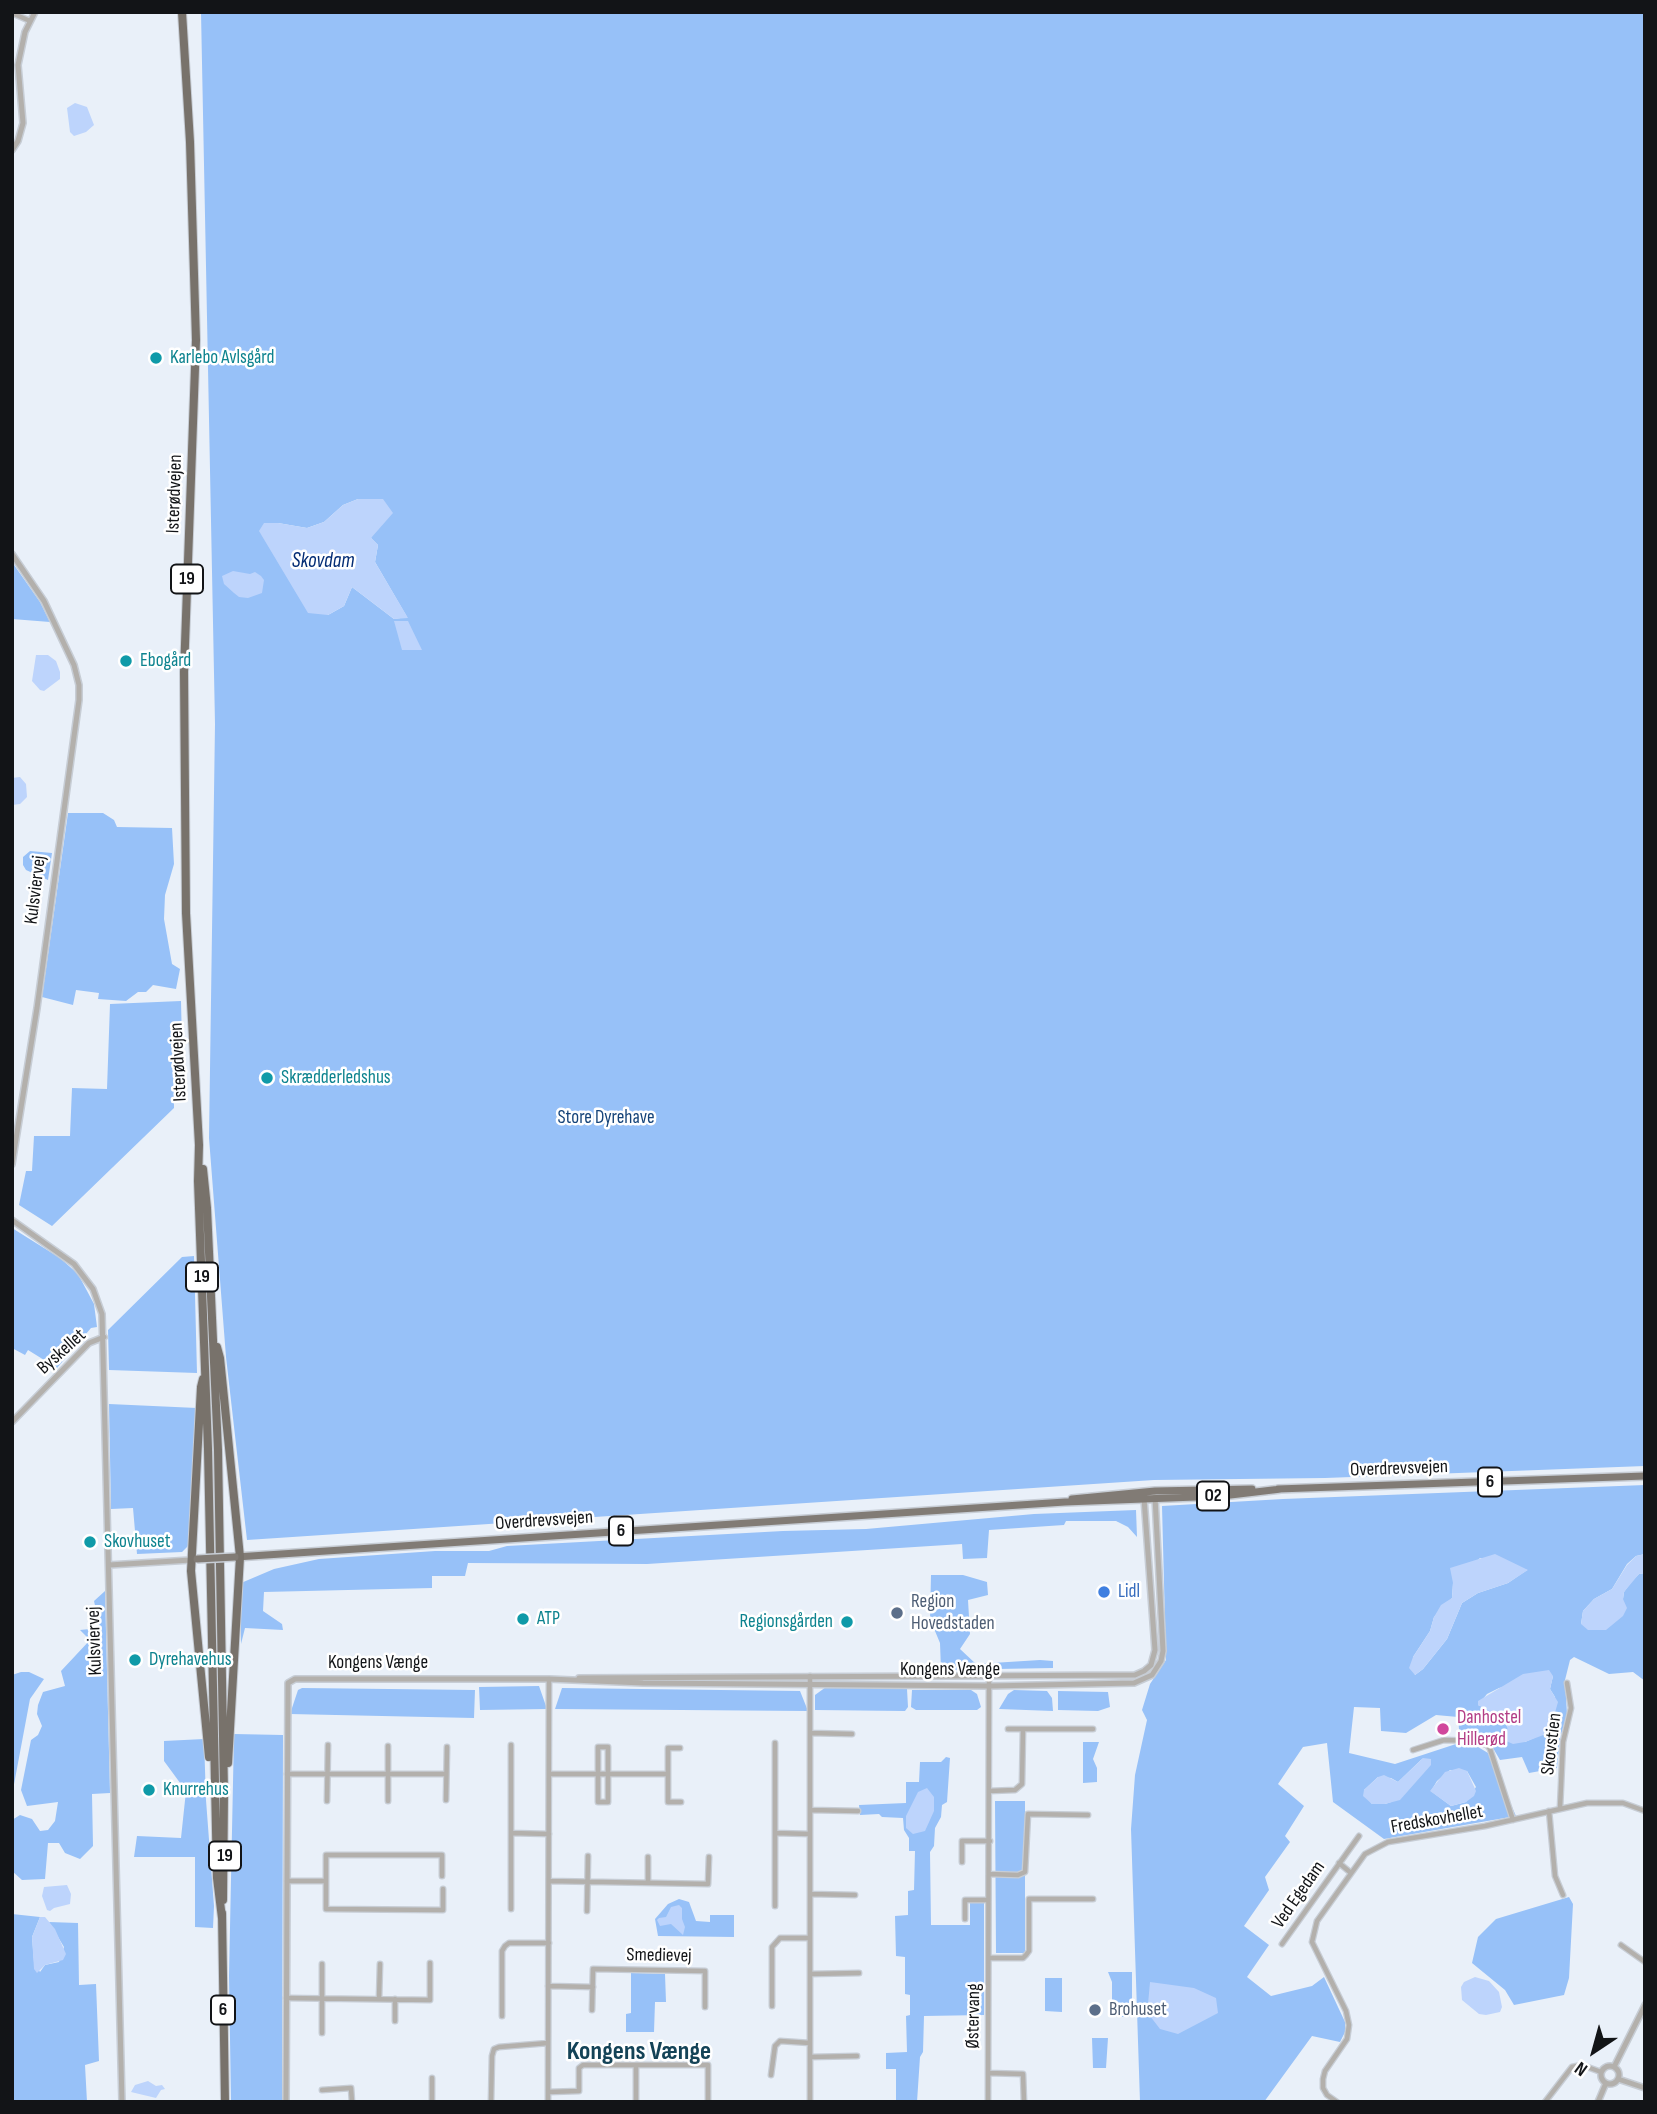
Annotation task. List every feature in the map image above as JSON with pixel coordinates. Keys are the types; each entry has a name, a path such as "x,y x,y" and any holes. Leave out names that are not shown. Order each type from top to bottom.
{"highway":[{"name":"Isterødvejen","path":"182,12 190,142 196,340 184,672 183,777 186,913 199,1145 207,1208 213,1335 224,1793 225,1880 222,1918 225,2102"},
{"name":"Isterødvejen","path":"199,1145 217,1878 222,1918"},
{"path":"213,1335 220,1358 237,1557 230,1733 224,1793"},
{"path":"194,1560 201,1387 206,1370"},
{"name":"6","path":"194,1560 209,1761 215,1787"}],"main road":[{"name":"Overdrevsvejen","path":"194,1560 1065,1502 1109,1494 1144,1496 1155,1500 1281,1489 1645,1476"},
{"name":"Overdrevsvejen","path":"1144,1496 1155,1491 1281,1489"}],"street":[{"path":"12,150 22,131 18,65 35,12"},
{"path":"12,13 30,21"},
{"name":"Kulsviervej","path":"12,554 38,591 55,623 74,665 79,685 37,1008 12,1164"},
{"name":"Kulsviervej","path":"12,1220 60,1253 84,1275 99,1302 104,1337 122,2102"},
{"name":"Byskellet","path":"12,1422 89,1343 104,1337"},
{"name":"Kongens Vænge","path":"559,1679 620,1683 989,1686 1117,1684 1144,1680 1152,1675 1161,1661 1163,1651 1155,1491"},
{"name":"Kongens Vænge","path":"286,2102 288,1683 295,1679 559,1679 608,1676 1135,1675 1151,1665 1155,1650 1144,1496"},
{"name":"Overdrevsvejen","path":"109,1564 194,1560"},
{"path":"810,1675 810,2102"},
{"name":"Østervang","path":"988,2102 989,1676"},
{"path":"548,2102 549,1679"},
{"name":"Skovstien","path":"1560,1808 1563,1741 1571,1708 1567,1683"},
{"path":"1007,1729 1093,1729"},
{"path":"989,1791 1015,1790 1022,1784 1023,1729"},
{"path":"810,1733 852,1734"},
{"path":"1413,1751 1444,1740 1476,1741 1486,1745 1490,1749 1513,1820"},
{"path":"775,1743 775,1906"},
{"path":"327,1801 328,1745"},
{"path":"511,1745 512,1909"},
{"path":"388,1746 388,1801"},
{"path":"446,1800 447,1747"},
{"path":"598,1747 608,1747 608,1774 608,1802 598,1802 598,1747"},
{"path":"680,1748 668,1748 668,1802 681,1802"},
{"path":"287,1774 446,1774"},
{"path":"549,1774 668,1774"},
{"name":"Fredskovhellet","path":"1336,2102 1323,2088 1323,2079 1325,2071 1347,2039 1349,2025 1346,2011 1312,1942 1317,1921 1365,1854 1388,1842 1513,1820 1560,1808 1605,1802 1623,1803 1645,1811"},
{"path":"810,1810 858,1811"},
{"path":"1549,1811 1555,1876 1563,1895"},
{"path":"989,1874 1018,1875 1025,1872 1028,1814 1088,1815"},
{"path":"511,1833 549,1834"},
{"path":"775,1833 810,1834"},
{"name":"Ved Egedam","path":"1282,1944 1359,1836"},
{"path":"962,1862 962,1841 990,1841"},
{"path":"442,1876 442,1855 326,1855 326,1909 443,1910 443,1889"},
{"path":"587,1911 588,1856"},
{"path":"648,1857 648,1883"},
{"path":"549,1881 708,1884 709,1857"},
{"name":"Ved Egedam","path":"1339,1863 1351,1872"},
{"path":"287,1881 326,1881"},
{"path":"810,1894 855,1895"},
{"name":"Østervang","path":"989,1958 1023,1958 1027,1955 1029,1899 1093,1899"},
{"path":"965,1919 965,1900 988,1900"},
{"path":"772,2006 772,1947 780,1938 810,1938"},
{"path":"502,2016 501,1965 505,1946 509,1943 549,1943"},
{"path":"1621,1945 1645,1962"},
{"path":"322,1964 322,2033"},
{"path":"379,1999 380,1964"},
{"path":"286,1998 430,2000 430,1964"},
{"name":"Smedievej","path":"593,1987 593,1969 705,1971 705,2007"},
{"path":"810,1974 859,1973"},
{"path":"548,1986 593,1987 593,2010"},
{"path":"395,1999 395,2021"},
{"path":"1614,2067 1645,2005"},
{"path":"771,2076 775,2046 780,2041 810,2043"},
{"path":"491,2102 494,2049 548,2043"},
{"path":"810,2057 857,2056"},
{"path":"548,2092 579,2091 579,2068 583,2065 708,2065 708,2102"},
{"path":"636,2065 636,2102"},
{"path":"1545,2102 1572,2067 1582,2065 1601,2072"},
{"path":"1607,2067 1614,2067 1619,2072 1618,2079 1613,2084 1606,2083 1601,2072 1607,2067"},
{"name":"Østervang","path":"988,2073 1023,2074 1024,2102"},
{"path":"432,2078 432,2102"},
{"path":"1618,2079 1645,2088"},
{"path":"1598,2102 1606,2083"},
{"path":"322,2090 351,2088 352,2102"}],"green space":[{"name":"Store Dyrehave","path":"201,12 1645,12 1645,1466 1325,1478 1154,1480 247,1540 226,1357 209,1138 215,724","holes":["358,499 383,499 371,538 378,545 375,562 407,617 394,619 352,587 344,606 328,615 278,523 307,528 324,522 343,505"]},
{"path":"12,562 40,602 50,622 12,619"},
{"path":"68,813 103,813 114,820 117,827 172,828 174,864 165,895 164,919 172,964 180,969 176,989 153,985 146,992 138,992 126,1001 98,999 99,993 76,990 73,1005 42,997"},
{"path":"30,851 52,853 48,880 26,870 23,857"},
{"path":"181,1001 183,1087 174,1087 174,1108 52,1226 19,1205 26,1171 32,1171 34,1136 70,1136 72,1088 107,1089 110,1004"},
{"path":"12,1228 60,1258 78,1274 94,1304 97,1327 91,1328 57,1368 28,1350 25,1355 12,1348"},
{"path":"194,1256 197,1373 109,1370 108,1330 182,1257"},
{"path":"109,1404 197,1408 188,1546 182,1552 137,1554 133,1508 111,1509"},
{"path":"1645,1485 1645,1554 1636,1556 1627,1564 1612,1589 1594,1599 1583,1611 1581,1624 1623,1599 1631,1582 1639,1574 1645,1573 1645,1681 1633,1672 1609,1674 1574,1657 1570,1660 1565,1680 1567,1714 1560,1738 1557,1768 1529,1773 1522,1757 1500,1760 1490,1743 1484,1739 1464,1737 1459,1729 1458,1717 1436,1715 1406,1733 1381,1731 1380,1708 1354,1707 1349,1753 1395,1764 1456,1744 1473,1744 1488,1753 1516,1816 1384,1839 1333,1802 1327,1743 1303,1747 1278,1784 1304,1806 1285,1836 1290,1842 1265,1877 1269,1890 1244,1926 1269,1945 1247,1977 1271,1996 1312,1986 1324,1977 1345,2022 1345,2032 1340,2042 1312,2036 1264,2102 1140,2102 1131,1829 1135,1775 1147,1720 1142,1710 1150,1684 1166,1660 1162,1506","holes":["1480,1558 1527,1570 1508,1583 1478,1593 1462,1603 1447,1639 1415,1675 1413,1657 1430,1631 1434,1617 1452,1598 1453,1583","1553,1676 1550,1689 1555,1697 1534,1738 1525,1742 1508,1728 1499,1714 1478,1705 1487,1694 1499,1688","1423,1758 1391,1802 1372,1804 1364,1790 1378,1777 1391,1778 1398,1782","1450,1770 1467,1771 1476,1787 1466,1802 1451,1806 1431,1791 1437,1781"]},
{"path":"1136,1510 1137,1537 1128,1527 1116,1521 1066,1521 1064,1525 989,1530 987,1558 963,1559 962,1544 647,1564 468,1563 465,1576 432,1576 432,1588 264,1592 263,1611 282,1624 283,1630 245,1628 241,1644 241,1583 274,1569 319,1559 435,1551 489,1551 507,1546 866,1529 1034,1514"},
{"path":"931,1575 963,1575 987,1582 988,1595 968,1600 970,1634 960,1649 976,1664 1040,1660 1053,1661 1053,1668 941,1670 940,1643 930,1619"},
{"path":"105,1591 110,1793 92,1794 93,1846 80,1859 65,1853 59,1843 48,1843 45,1879 22,1880 12,1871 12,1820 20,1815 32,1819 40,1831 48,1830 55,1821 58,1802 27,1806 21,1790 31,1740 38,1735 42,1726 37,1714 38,1705 43,1692 65,1686 61,1671 90,1640 80,1630 100,1628 94,1601"},
{"path":"29,1672 44,1679 30,1699 12,1795 12,1675"},
{"path":"539,1686 547,1709 480,1710 479,1687"},
{"path":"826,1687 907,1689 908,1707 905,1711 815,1710 815,1695"},
{"path":"562,1688 800,1691 808,1711 555,1709"},
{"path":"298,1690 475,1690 474,1718 290,1714"},
{"path":"912,1690 971,1690 977,1694 981,1707 977,1710 916,1710 911,1707"},
{"path":"1014,1690 1047,1691 1052,1698 1053,1711 999,1709 1008,1694"},
{"path":"1058,1691 1108,1692 1110,1707 1098,1711 1058,1710"},
{"path":"234,1734 283,1735 282,2102 231,2102 229,1976"},
{"path":"204,1739 213,1928 195,1927 195,1857 134,1857 137,1836 181,1838 186,1791 164,1761 164,1741"},
{"path":"1083,1742 1099,1742 1093,1759 1097,1768 1097,1782 1083,1783"},
{"path":"946,1757 950,1758 947,1802 942,1805 941,1817 935,1828 934,1846 930,1852 931,1925 970,1925 970,1903 984,1903 984,2015 924,2016 917,2102 896,2102 896,2069 886,2069 886,2053 907,2052 906,2016 910,2015 910,1995 905,1994 905,1957 896,1956 895,1916 908,1915 908,1891 914,1890 915,1851 909,1851 909,1838 904,1830 903,1818 882,1817 879,1814 860,1815 859,1805 906,1803 906,1782 919,1782 920,1762 941,1762"},
{"path":"995,1801 1025,1801 1025,1953 996,1953"},
{"path":"1569,1897 1573,1904 1569,1978 1564,1995 1514,2005 1505,1990 1472,1963 1478,1937 1496,1919"},
{"path":"679,1899 689,1902 696,1921 710,1922 710,1915 734,1915 734,1937 658,1936 655,1919 668,1904"},
{"path":"12,1914 40,1917 32,1937 34,1962 40,1972 45,1965 59,1962 64,1947 49,1922 78,1923 79,1985 96,1984 99,2061 85,2065 87,2102 12,2102"},
{"path":"1108,1972 1132,1972 1130,2011 1133,2017 1112,2017 1112,1982"},
{"path":"631,1973 665,1974 666,2002 655,2002 654,2032 626,2032 626,2014 631,2013"},
{"path":"1045,1978 1062,1978 1062,2012 1045,2011"},
{"path":"1092,2038 1108,2038 1106,2068 1093,2068"}],"water":[{"path":"75,103 87,107 94,125 86,132 74,136 70,132 67,108"},
{"name":"Skovdam","path":"358,499 383,499 393,513 371,538 378,545 375,562 408,618 394,619 352,587 344,606 328,615 308,613 259,531 264,523 307,528 324,522 343,505"},
{"path":"233,571 250,574 255,572 261,576 264,580 262,593 248,598 239,597 224,584 222,576"},
{"path":"394,621 408,621 422,650 402,650"},
{"path":"36,655 48,655 56,661 60,672 60,679 44,691 32,681"},
{"path":"20,777 26,784 27,797 20,804 12,805 12,778"},
{"path":"1495,1554 1528,1570 1508,1583 1478,1593 1462,1603 1447,1639 1415,1675 1409,1668 1413,1657 1430,1631 1441,1605 1452,1598 1450,1568"},
{"path":"1645,1554 1645,1573 1639,1574 1624,1592 1623,1599 1627,1608 1623,1616 1606,1630 1588,1630 1581,1624 1583,1611 1594,1599 1612,1589 1636,1556"},
{"path":"1549,1670 1553,1676 1550,1689 1558,1702 1551,1727 1546,1734 1525,1742 1513,1744 1504,1740 1503,1732 1508,1728 1503,1718 1478,1705 1478,1701 1523,1674"},
{"path":"1423,1758 1431,1759 1431,1765 1400,1800 1372,1804 1363,1796 1364,1790 1378,1777 1384,1775 1398,1782"},
{"path":"1459,1768 1467,1771 1476,1791 1466,1802 1451,1806 1430,1791 1445,1772"},
{"path":"927,1788 934,1797 934,1811 925,1831 913,1834 906,1828 906,1816 918,1792"},
{"path":"67,1885 71,1894 70,1904 47,1910 42,1896 44,1887"},
{"path":"679,1905 682,1908 685,1927 683,1935 671,1924 660,1926 657,1920 666,1917 671,1907"},
{"path":"40,1917 45,1917 55,1929 66,1954 63,1960 45,1965 37,1973 34,1969 32,1937"},
{"path":"1475,1977 1489,1981 1499,1992 1502,2007 1500,2012 1479,2014 1462,2000 1461,1987 1464,1982"},
{"path":"1150,1982 1194,1988 1216,1998 1218,2013 1178,2034 1160,2029 1150,2016"},
{"path":"148,2081 156,2086 162,2085 165,2089 161,2090 156,2098 131,2092 135,2085"}],"place":[{"name":"Karlebo Avlsgård","path":"156,358"},
{"name":"Ebogård","path":"126,661"},
{"name":"Skrædderledshus","path":"267,1078"},
{"name":"Skovhuset","path":"90,1542"},
{"name":"Lidl","path":"1104,1592"},
{"name":"Region Hovedstaden","path":"897,1613"},
{"name":"ATP","path":"523,1619"},
{"name":"Regionsgården","path":"847,1622"},
{"name":"Dyrehavehus","path":"135,1660"},
{"name":"Danhostel Hillerød","path":"1443,1729"},
{"name":"Knurrehus","path":"149,1790"},
{"name":"Brohuset","path":"1095,2010"}],"district":[{"name":"Kongens Vænge","path":"639,2052"}]}
